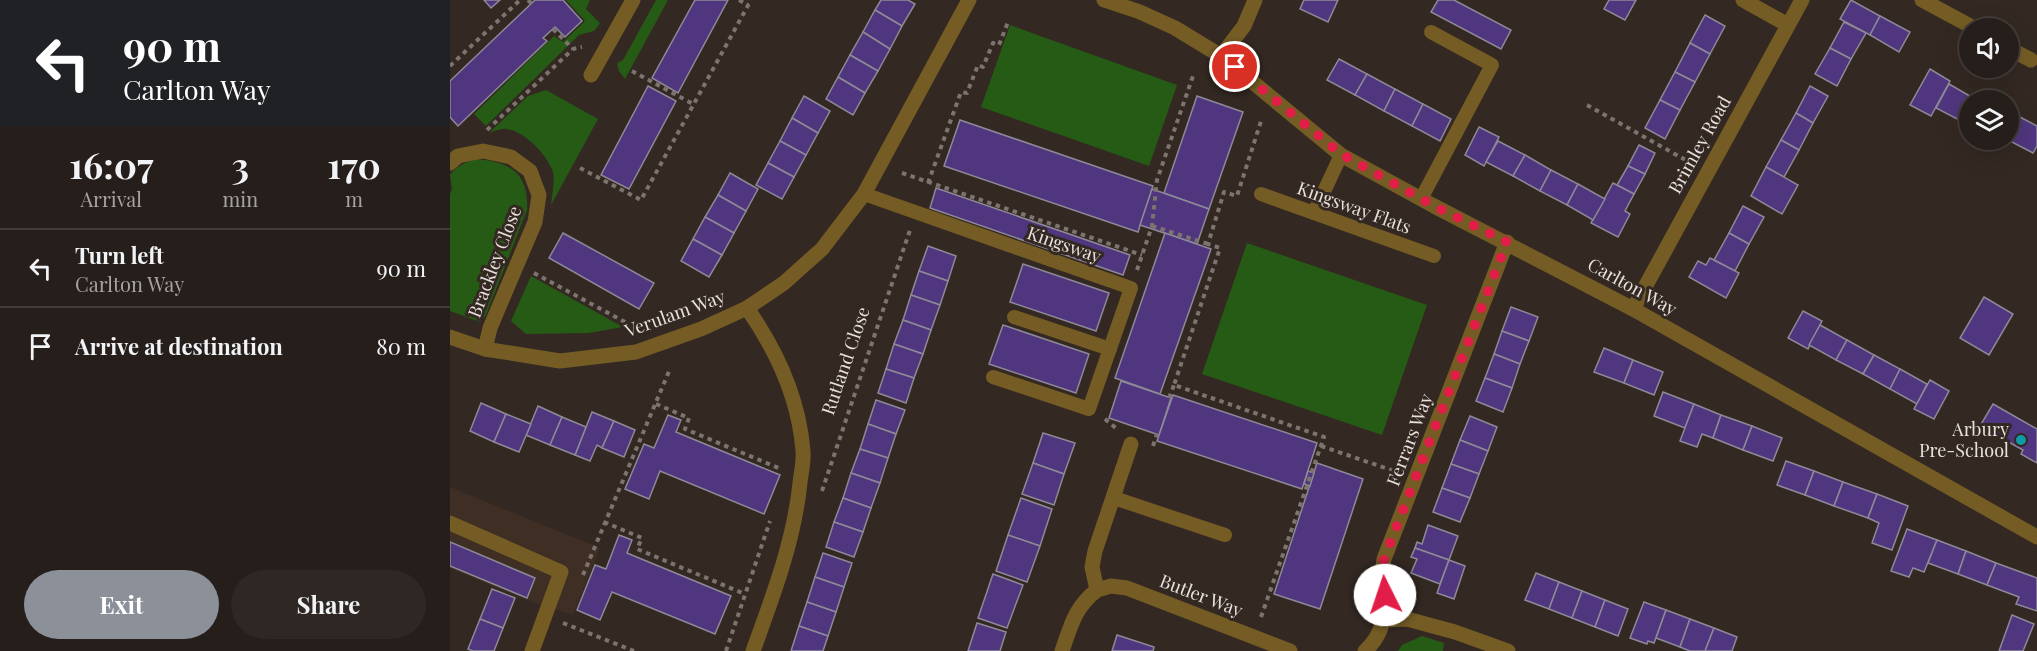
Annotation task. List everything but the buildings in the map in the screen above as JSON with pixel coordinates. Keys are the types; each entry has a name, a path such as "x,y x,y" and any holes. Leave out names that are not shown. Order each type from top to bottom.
{"street":[{"path":"591,75 633,0"},
{"name":"Verulam Way","path":"450,337 485,349 560,361 636,352 701,329 747,308 784,283 822,249 864,194 969,0"},
{"name":"Carlton Way","path":"1104,0 1140,12 1175,28 1221,56 1341,154 1421,199 1633,309 2037,537"},
{"path":"1221,56 1244,26 1256,0"},
{"path":"1743,0 1788,25"},
{"name":"Brimley Road","path":"1633,309 1802,0"},
{"path":"1922,0 1959,20"},
{"path":"2019,54 2031,60"},
{"name":"Brackley Close","path":"450,163 458,156 483,151 512,157 530,171 539,195 535,222 490,328 485,349"},
{"name":"Ferrars Way","path":"1365,651 1373,644 1384,620 1385,595 1381,576 1384,559 1507,242"},
{"name":"Rutland Close","path":"747,308 777,358 794,397 803,452 797,513 780,574 753,651"},
{"path":"1062,651 1074,616 1084,600 1097,590 1092,567 1095,551 1131,444"},
{"path":"450,523 561,572 532,651"},
{"name":"Butler Way","path":"1097,590 1111,586 1127,588 1290,651"},
{"path":"1384,620 1407,619 1455,632 1508,651"}],"lane":[{"path":"1421,199 1492,65 1431,32"},
{"path":"1314,213 1341,154"},
{"name":"Kingsway","path":"864,194 1131,288"},
{"name":"Kingsway Flats","path":"1261,194 1434,256"},
{"path":"993,377 1089,410 1131,288"},
{"path":"1014,317 1110,349"},
{"path":"1114,498 1225,535"}],"path":[{"path":"450,66 520,0"},
{"path":"739,0 748,5"},
{"path":"580,168 641,200 751,0"},
{"path":"928,183 961,92 967,93 978,65 983,67 993,43 999,45 1008,22"},
{"path":"553,29 573,49"},
{"path":"632,71 693,104"},
{"path":"1131,288 1152,226 1157,180 1194,73"},
{"path":"1587,105 1707,172"},
{"path":"1208,244 1224,192 1237,196 1262,118"},
{"path":"902,173 1142,255"},
{"name":"Rutland Close","path":"797,513 822,493 916,213"},
{"path":"1152,226 1220,248 1169,398"},
{"path":"528,270 636,328"},
{"path":"582,577 670,369"},
{"path":"1174,385 1324,437 1254,637"},
{"path":"656,404 689,418 685,429 787,471"},
{"path":"1089,410 1112,424 1131,444"},
{"path":"1321,446 1415,479"},
{"path":"726,651 773,512"},
{"path":"604,522 642,538 637,549 745,594"},
{"path":"546,615 634,651"},
{"path":"563,623 566,617"}],"shaded area":[{"path":"450,487 600,548 573,615 531,602 450,568"}],"green space":[{"path":"566,0 590,0 586,9 600,23 594,31 579,35 486,126 474,114 554,36 563,42 585,21"},
{"path":"656,0 668,0 625,79 617,63 623,60"},
{"path":"1010,25 1177,85 1149,166 981,107"},
{"path":"546,90 598,119 551,205 553,172 541,152 528,139 514,131 502,129 489,133 528,96"},
{"path":"477,159 499,163 516,172 525,187 527,198 527,210 486,315 480,322 450,311 450,194 452,190 450,175 455,169"},
{"path":"1247,243 1427,305 1382,435 1202,374"},
{"path":"531,276 623,327 589,333 526,334 511,321"},
{"path":"1422,636 1444,643 1443,651 1398,651 1402,645"}],"place":[{"name":"Arbury Pre-School","path":"2021,440"}],"route":[{"path":"1235,67 1341,154 1434,206 1507,242 1384,559 1381,576 1385,595"}]}
